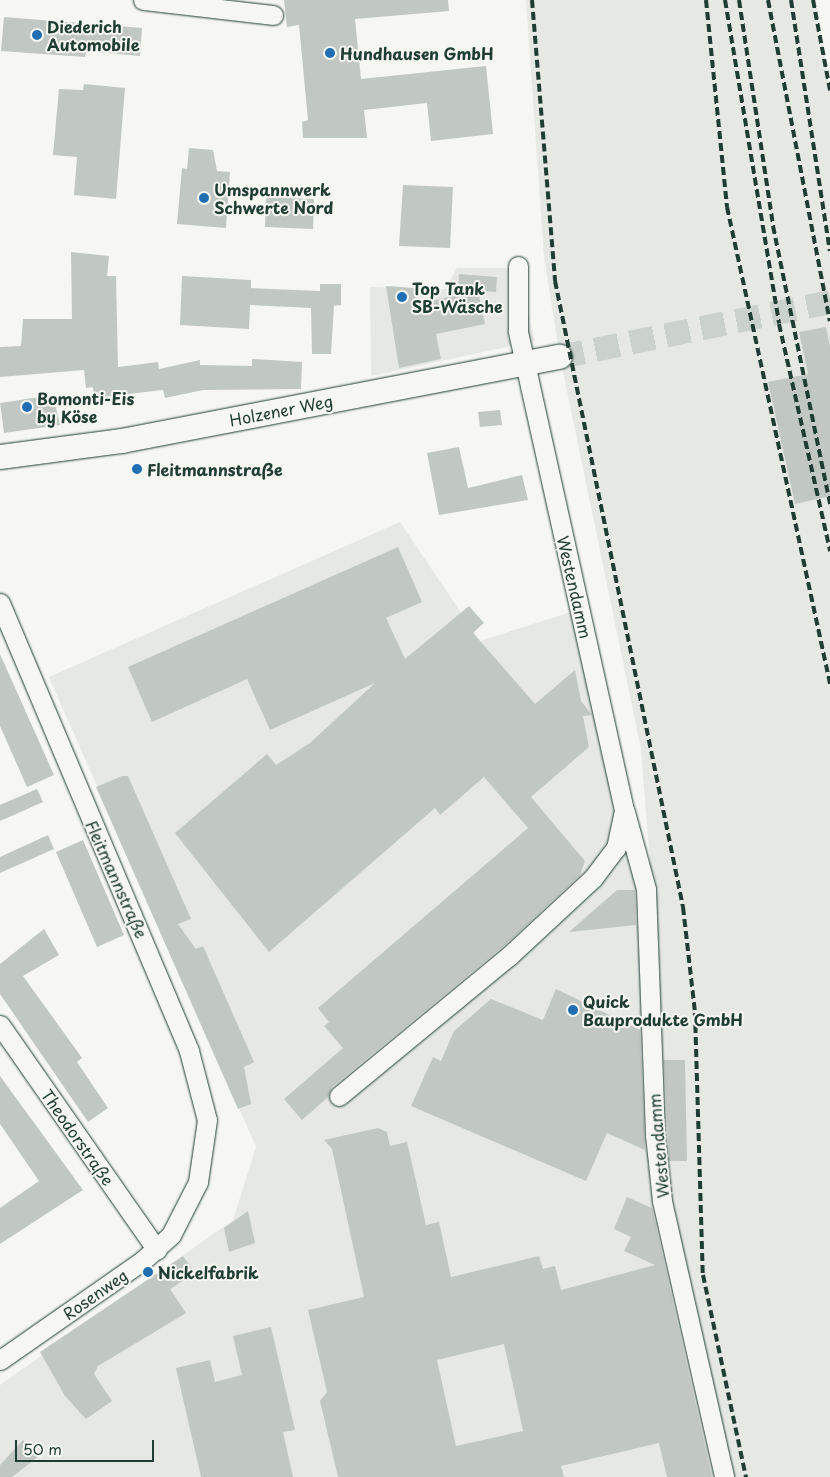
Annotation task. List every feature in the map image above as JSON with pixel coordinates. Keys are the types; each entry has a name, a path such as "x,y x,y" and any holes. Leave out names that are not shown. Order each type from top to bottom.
{"main road":[{"name":"Holzener Weg","path":"0,457 122,441 560,357"}],"street":[{"path":"143,0 273,14"},
{"name":"Westendamm","path":"518,266 518,331 624,810 646,889 655,1135 662,1201 724,1477"},
{"name":"Fleitmannstraße","path":"0,603 145,941 199,1076 205,1102"},
{"name":"Westendamm","path":"339,1096 509,956 593,878 616,848 624,810"},
{"name":"Theodorstraße","path":"0,1025 156,1250"},
{"name":"Rosenweg","path":"0,1360 156,1250 176,1228 198,1182 206,1143 205,1102"}],"shaded area":[{"path":"526,0 816,0 830,90 830,1477 731,1477 670,1201 663,1161 651,874 641,749 560,357 544,257"},
{"path":"457,268 517,268 535,341 371,376 370,287 445,289"},
{"path":"400,522 480,641 571,612 636,881 648,1150 718,1477 0,1477 0,1385 233,1220 256,1147 49,677"}],"building":[{"name":"Hundhausen GmbH","path":"284,0 448,0 449,11 355,19 361,79 486,66 493,134 431,141 427,103 364,110 367,138 303,138 302,122 308,120 299,25 287,27"},
{"path":"4,17 142,28 140,56 86,51 85,57 1,51"},
{"path":"84,84 125,88 116,199 74,195 77,157 53,155 59,89 83,90"},
{"name":"Umspannwerk Schwerte Nord","path":"189,148 213,150 217,171 230,172 226,228 177,224 182,168 187,169"},
{"path":"403,185 453,187 450,248 399,246"},
{"path":"266,197 314,199 313,229 265,227"},
{"path":"71,252 109,256 107,276 116,276 118,367 158,362 159,369 200,360 200,365 252,366 252,359 302,362 301,389 203,390 165,398 163,390 94,398 93,387 86,388 84,370 0,377 0,347 21,346 23,319 72,319"},
{"path":"459,274 497,277 496,292 478,291 485,324 436,334 441,359 399,368 386,286 414,288 417,304 458,295"},
{"path":"182,276 251,280 251,288 320,291 320,284 341,284 341,305 334,306 331,354 312,354 311,308 250,305 249,329 180,325"},
{"path":"826,327 830,346 830,496 795,504 768,382 808,374 799,332"},
{"path":"53,395 60,425 4,433 0,403"},
{"path":"500,410 502,425 480,427 478,412"},
{"path":"459,447 468,488 522,475 528,500 439,515 427,453"},
{"path":"398,547 422,602 386,618 405,659 469,606 484,623 473,633 535,704 575,670 581,701 592,715 583,716 589,747 531,797 585,861 580,875 506,944 332,1087 328,1097 302,1120 284,1099 343,1048 324,1026 329,1022 318,1008 528,828 484,777 440,815 435,808 269,952 175,833 267,754 276,765 310,743 375,683 270,730 247,679 152,722 128,667"},
{"path":"0,654 54,775 27,787 0,726"},
{"path":"122,776 128,776 191,919 178,924 196,949 203,946 254,1062 244,1067 251,1104 238,1109 96,787"},
{"path":"37,789 43,802 0,821 0,805"},
{"path":"48,835 54,849 0,873 0,857"},
{"path":"83,840 124,935 97,947 56,852"},
{"path":"617,890 635,890 636,925 569,932"},
{"path":"44,929 59,955 23,976 82,1058 77,1062 108,1108 88,1122 0,994 0,964"},
{"path":"556,989 640,1030 645,1150 607,1133 586,1181 411,1106 433,1057 441,1061 454,1031 491,999 543,1020"},
{"path":"664,1060 685,1060 687,1161 669,1161"},
{"path":"0,1076 83,1190 0,1244 0,1208 39,1181 0,1124"},
{"path":"378,1128 387,1132 390,1146 407,1142 426,1225 439,1222 451,1277 539,1256 543,1269 555,1266 561,1290 655,1265 624,1251 631,1237 614,1229 627,1197 652,1208 712,1477 667,1477 659,1443 561,1466 564,1477 338,1477 320,1401 327,1392 308,1310 364,1297 332,1149 324,1140","holes":["504,1344 523,1431 456,1446 437,1360"]},
{"path":"248,1211 255,1243 229,1252 224,1228"},
{"path":"183,1256 195,1273 170,1289 186,1313 98,1366 94,1374 112,1401 86,1419 65,1396 40,1352"},
{"path":"271,1327 295,1430 283,1432 293,1477 201,1477 176,1368 210,1360 215,1382 242,1375 233,1336"},
{"path":"23,1440 39,1456 12,1477 0,1477 0,1465"}],"tunnel":[{"path":"560,357 830,302"}],"railway":[{"path":"532,0 555,281 683,907 695,1013 703,1275 746,1477"},
{"path":"706,0 727,207 830,685"},
{"path":"725,0 779,324 830,551"},
{"path":"739,0 773,226 830,504"},
{"path":"768,0 830,321"},
{"path":"791,0 830,251"},
{"path":"813,0 830,90"}],"place":[{"name":"Diederich Automobile","path":"37,35"},
{"name":"Hundhausen GmbH","path":"330,53"},
{"name":"Umspannwerk Schwerte Nord","path":"204,198"},
{"name":"Top Tank SB-Wäsche","path":"402,297"},
{"name":"Bomonti-Eis by Köse","path":"27,407"},
{"name":"Fleitmannstraße","path":"137,469"},
{"name":"Quick Bauprodukte GmbH","path":"573,1010"},
{"name":"Nickelfabrik","path":"148,1272"}]}
